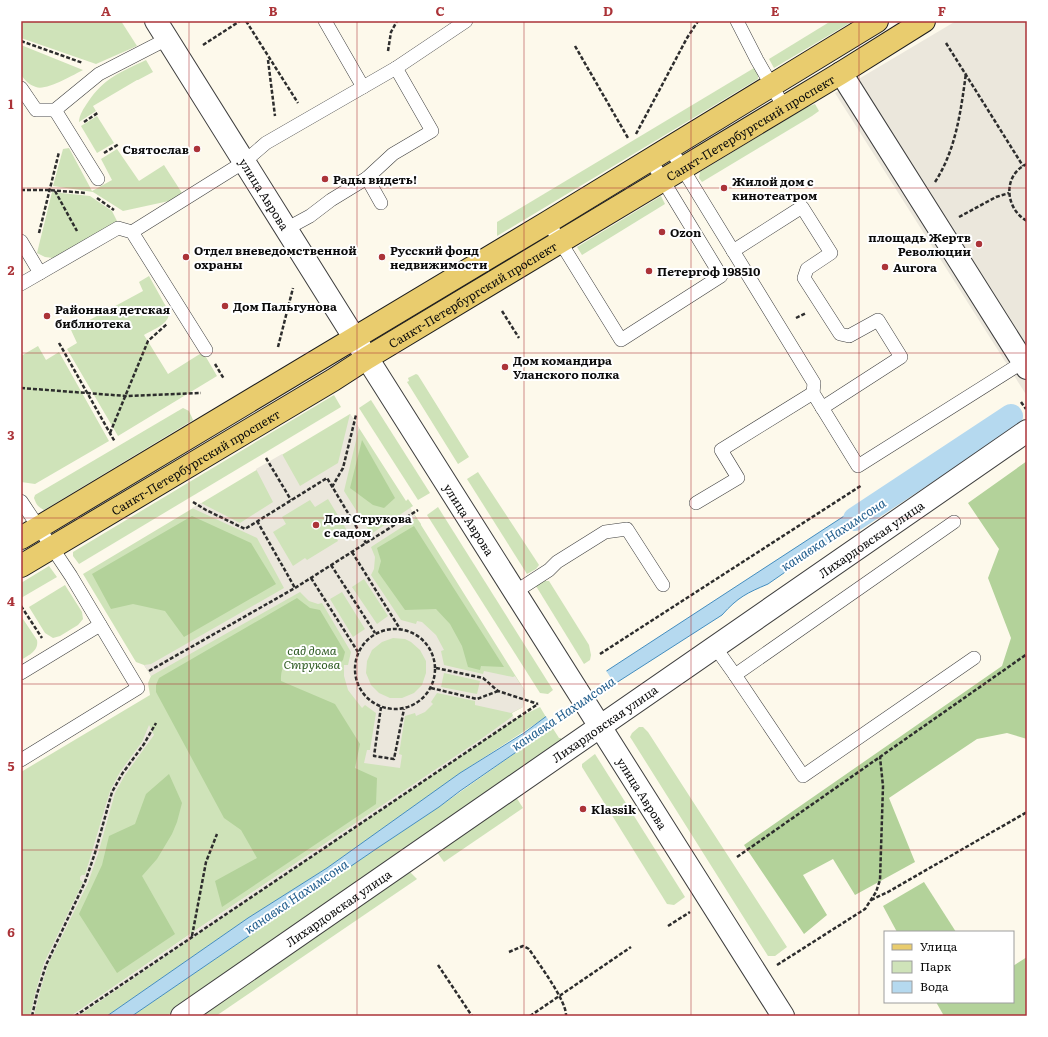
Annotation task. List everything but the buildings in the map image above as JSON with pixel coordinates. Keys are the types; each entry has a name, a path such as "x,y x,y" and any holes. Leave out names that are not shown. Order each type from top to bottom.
{"main road":[{"name":"Санкт-Петербургский проспект","path":"30,533 548,222 877,21"},
{"name":"Санкт-Петербургский проспект","path":"21,566 326,384 841,73 924,21"}],"street":[{"name":"улица Аврова","path":"156,21 514,592 783,1016"},
{"path":"841,73 1025,365"},
{"name":"Лихардовская улица","path":"182,1016 596,721 715,647 1027,431"}],"lane":[{"path":"325,21 363,87"},
{"path":"132,232 244,162 266,143 277,136 396,68 466,21"},
{"path":"737,21 771,86 784,107"},
{"path":"21,88 36,110 55,110 100,74 168,39"},
{"path":"828,51 841,73"},
{"path":"286,229 310,216 331,200 367,178 393,154 432,131 396,68"},
{"path":"55,110 98,178"},
{"path":"670,148 814,382 813,393 858,466 1025,365"},
{"path":"548,222 621,340 721,276 650,159"},
{"path":"367,178 381,203"},
{"path":"733,251 802,207 831,253 807,269 804,278 840,334 849,336 878,320 901,357 822,408"},
{"path":"21,284 118,228 132,232 206,350"},
{"path":"21,241 40,274"},
{"path":"696,503 738,478 721,450 813,393"},
{"path":"21,501 30,533 52,547 138,688 21,760"},
{"path":"735,675 954,522"},
{"path":"514,592 549,570 557,562 605,532 627,529 663,585"},
{"path":"21,673 100,625"},
{"path":"715,647 803,776 974,658"}],"path":[{"path":"203,45 240,21"},
{"path":"246,21 286,86"},
{"path":"396,68 388,50 391,32 397,21"},
{"path":"636,134 687,38 698,21"},
{"path":"21,41 90,65 100,74"},
{"path":"946,43 1023,166"},
{"path":"575,46 628,138"},
{"path":"268,58 277,136"},
{"path":"918,195 933,185 946,160 958,126 966,73"},
{"path":"38,236 66,127"},
{"path":"1027,164 1016,173 1010,182 1009,193 1011,203 1015,211 1027,221"},
{"path":"21,190 55,190 91,193"},
{"path":"55,190 85,247"},
{"path":"956,219 996,197 1009,193"},
{"path":"96,198 118,214 132,232"},
{"path":"278,347 293,288"},
{"path":"781,328 821,304"},
{"path":"110,433 148,342 182,311"},
{"path":"502,311 519,338"},
{"path":"59,344 115,442"},
{"path":"220,372 224,379"},
{"path":"21,388 126,396 201,393"},
{"path":"1021,402 1027,411"},
{"path":"332,486 344,468 356,415"},
{"path":"266,458 291,500"},
{"path":"193,502 206,510 245,528 327,478 366,543"},
{"path":"600,654 863,484"},
{"path":"138,688 148,672 295,588 418,510"},
{"path":"257,522 295,588"},
{"path":"352,552 400,628"},
{"path":"331,565 375,633"},
{"path":"310,578 358,652"},
{"path":"21,606 52,654"},
{"path":"400,628 414,633 426,642 435,659 436,668 435,678 431,688 424,697 415,705 404,709 392,709 382,707 370,701 361,691 356,679 355,666 358,652 365,641 375,633 387,629 400,628"},
{"path":"737,857 1027,654"},
{"path":"75,1016 538,704 498,691 483,678 436,668"},
{"path":"431,688 477,699 498,691"},
{"path":"382,707 374,756 394,759 404,709"},
{"path":"32,1016 46,965 85,882 95,853 112,792 122,774 144,744 156,723"},
{"path":"798,952 865,909 880,880 883,786 880,757"},
{"path":"871,900 888,892 1027,812"},
{"path":"192,937 206,862 217,834"},
{"path":"509,952 523,946 529,949 559,996 566,1012 566,1016"},
{"path":"530,1016 632,947"},
{"path":"438,966 472,1016"}],"green space":[{"path":"21,21 121,21 137,46 96,64 21,38"},
{"path":"831,21 853,21 774,68 769,59"},
{"path":"21,45 83,70 53,85 40,88 36,87 27,82 21,75"},
{"path":"146,60 153,72 93,106 96,111 79,122 83,109 100,87 114,76"},
{"path":"754,68 758,74 758,79 497,236 497,222"},
{"path":"815,104 819,111 812,116 702,182 699,178 700,172 807,107"},
{"path":"97,116 114,143 97,153 81,126"},
{"path":"69,148 92,191 112,180 101,159 117,149 139,181 164,165 182,193 169,201 123,211 93,192 53,186 63,149"},
{"path":"52,192 90,196 112,211 117,221 53,258 45,257 37,253"},
{"path":"661,196 665,204 582,255 577,247"},
{"path":"149,276 169,312 169,316 164,323 144,335 168,374 203,352 217,376 118,436 67,349 77,343 71,330 143,291 139,282"},
{"path":"38,346 46,360 59,352 109,441 35,484 21,482 21,356"},
{"path":"416,374 469,457 458,464 407,382 409,381 408,378"},
{"path":"334,395 341,407 79,564 73,556 73,552"},
{"path":"371,400 430,493 418,500 359,408"},
{"path":"183,408 189,411 193,420 44,510 36,504 34,498 35,495"},
{"name":"сад дома Струкова","path":"350,414 406,501 408,499 413,506 410,508 525,691 523,707 512,713 513,716 503,725 199,928 71,1016 21,1016 21,772 150,695 148,683 151,676 144,665 136,662 83,574"},
{"path":"362,440 395,498 384,508 373,505 350,488"},
{"path":"1027,461 1027,739 1007,733 977,739 889,798 915,862 855,895 833,859 803,875 827,915 804,934 744,845 1002,666 1011,638 988,578 999,549 968,503"},
{"path":"478,472 539,565 536,569 527,574 467,479"},
{"path":"438,507 553,690 548,694 540,693 427,515"},
{"path":"192,516 251,543 276,584 184,637 165,611 133,604 111,609 92,574"},
{"path":"414,526 504,667 481,666 480,670 468,667 462,646 450,624 436,609 405,610 378,572 381,561 377,548"},
{"path":"49,566 57,577 21,598 21,583"},
{"path":"544,581 549,581 589,645 591,655 590,660 584,664 536,586"},
{"path":"65,585 82,612 83,619 78,625 60,636 53,638 45,633 29,607"},
{"path":"297,598 310,608 320,610 345,652 343,660 335,668 316,668 296,657 284,666 281,681 335,704 360,744 355,768 377,778 376,804 222,907 215,881 257,858 241,830 224,818 156,692 156,685 159,678"},
{"path":"21,616 37,640 37,644 33,652 21,660"},
{"path":"540,707 546,717 460,773 327,868 248,918 107,1016 78,1016 515,719"},
{"path":"552,727 559,738 561,738 561,741 550,754 167,1016 132,1016 439,807"},
{"path":"639,727 643,727 648,732 787,947 775,956 768,956 630,737"},
{"path":"595,754 685,897 674,905 667,904 582,767 582,764"},
{"path":"169,774 182,803 177,822 172,834 157,859 142,876 175,934 117,973 79,914 102,865 109,836 135,824 146,794"},
{"path":"516,797 523,808 444,862 436,851"},
{"path":"408,870 417,879 216,1016 196,1016"},
{"path":"924,882 955,931 896,931 883,906"},
{"path":"1027,957 1027,1016 944,1016 937,1003 1014,1003 1014,965"}],"shaded area":[{"name":"площадь Жертв Революции","path":"956,21 1027,21 1027,396 835,93"},
{"path":"350,414 359,428 344,491 371,534 410,508 416,518 371,547 375,557 374,569 371,575 401,620 416,624 417,621 422,622 436,635 444,650 441,651 444,665 483,674 484,671 513,677 515,676 525,691 523,707 511,713 475,705 475,701 437,693 431,702 433,704 425,712 416,716 415,713 405,716 399,754 402,755 400,768 364,763 367,750 370,750 376,713 365,705 362,708 348,690 344,676 344,665 348,665 351,652 322,603 318,604 309,601 300,592 151,676 144,665 151,664 284,588 257,538 192,508 201,503 240,523 273,502 256,469 282,454 300,486 338,463","holes":["328,499 348,532 337,539 338,541 307,560 305,558 293,566 273,532 286,524 282,517 310,500 315,507","364,579 388,616 377,624 352,587","342,592 365,629 353,637 330,599","393,638 405,639 411,642 420,650 426,661 426,673 422,685 414,693 402,698 390,698 379,693 371,685 366,673 367,661 372,650 382,642","444,673 480,681 477,694 441,687"]},
{"path":"513,716 515,719 78,1016 71,1016 199,928 481,739"},
{"path":"149,725 154,735 125,775 115,793 98,854 88,883 48,965 34,1016 30,1016 44,963 83,882 80,880 80,877 85,875 110,791 120,772 142,742"}],"water":[{"path":"881,492 883,504 768,584 743,596 722,615 616,683 439,807 132,1016 107,1016 248,918 327,868 460,773 524,733 608,670"}],"pier":[{"path":"605,669 616,686 554,728 545,715"}],"waterway":[{"name":"канавка Нахимсона","path":"855,519 1011,416"}],"place":[{"name":"Святослав","path":"197,149"},
{"name":"Рады видеть!","path":"325,179"},
{"name":"Жилой дом с кинотеатром","path":"724,188"},
{"name":"Ozon","path":"662,232"},
{"name":"площадь Жертв Революции","path":"979,244"},
{"name":"Отдел вневедомственной охраны","path":"186,257"},
{"name":"Русский фонд недвижимости","path":"382,257"},
{"name":"Aurora","path":"885,267"},
{"name":"Петергоф 198510","path":"649,271"},
{"name":"Дом Пальгунова","path":"225,306"},
{"name":"Районная детская библиотека","path":"47,316"},
{"name":"Дом командира Уланского полка","path":"505,367"},
{"name":"Дом Струкова с садом","path":"316,525"},
{"name":"Klassik","path":"583,809"}]}
